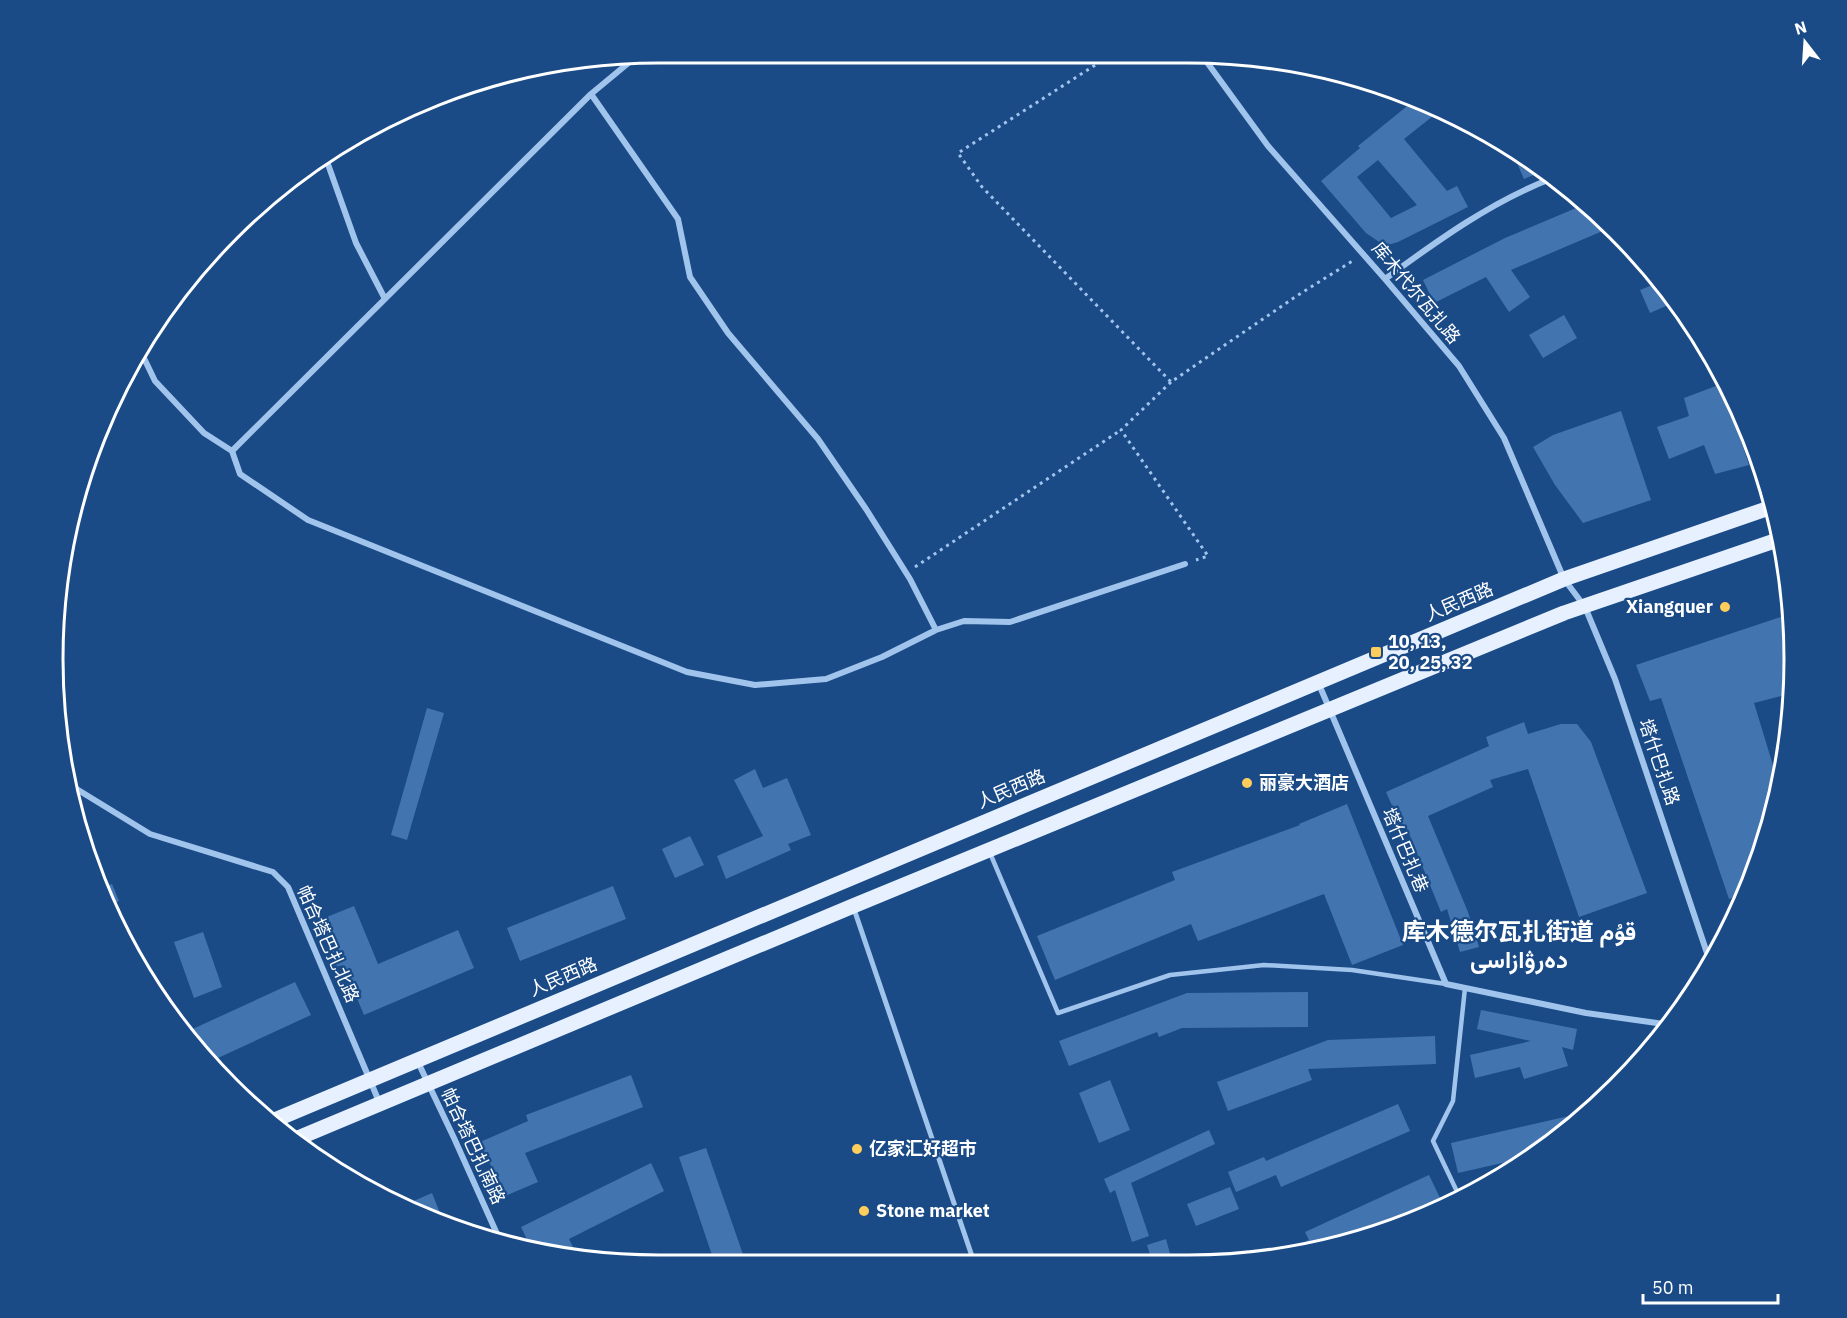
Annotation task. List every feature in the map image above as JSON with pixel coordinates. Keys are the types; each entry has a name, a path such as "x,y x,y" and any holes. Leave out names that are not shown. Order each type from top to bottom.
{"main road":[{"name":"人民西路","path":"279,1118 1564,579 1765,509"},
{"path":"302,1136 1330,710 1585,607 1773,542"}],"street":[{"path":"232,452 591,94 627,64"},
{"name":"库木代尔瓦扎路","path":"1208,64 1268,146 1459,366 1504,438 1564,579"},
{"path":"591,94 678,219 690,277 728,333 818,439 867,509 906,573 936,630"},
{"path":"328,163 356,243 385,299"},
{"path":"1385,279 1441,238 1532,186 1544,181"},
{"path":"144,359 155,381 204,433 232,452 240,474 308,520 687,672 754,685 826,679 882,657 936,630 964,621 1010,622 1185,564"},
{"name":"塔什巴扎路","path":"1564,579 1585,607 1615,679 1707,952"},
{"name":"塔什巴扎巷","path":"1318,681 1446,984"},
{"name":"帕合塔巴扎北路","path":"77,790 150,834 273,872 288,887 380,1104"},
{"path":"853,906 972,1255"},
{"path":"1446,984 1586,1013 1660,1023"},
{"name":"帕合塔巴扎南路","path":"416,1059 496,1232"}],"lane":[{"path":"989,850 1058,1013 1170,975 1264,965 1352,970 1446,984"},
{"path":"1457,1191 1433,1141 1453,1101 1466,988"}],"path":[{"path":"1097,63 958,153 982,187 1171,382"},
{"path":"906,573 1121,430 1171,382 1294,297 1364,254"},
{"path":"1121,430 1208,556 1185,564"}],"building":[{"path":"1408,105 1432,115 1404,139 1447,191 1457,186 1468,207 1398,242 1385,246 1366,233 1321,181 1360,148 1358,146","holes":["1378,160 1417,205 1391,218 1357,177"]},
{"path":"1516,161 1535,174 1524,179"},
{"path":"1577,208 1602,231 1511,270 1530,297 1509,312 1486,277 1434,303 1423,280 1505,238"},
{"path":"1652,285 1668,305 1650,313 1640,290"},
{"path":"1564,315 1577,338 1543,358 1529,335"},
{"path":"1718,385 1739,431 1749,465 1715,474 1704,445 1669,459 1657,427 1689,416 1684,398"},
{"path":"1621,411 1651,500 1583,523 1555,485 1533,447 1553,435"},
{"path":"1783,616 1783,696 1754,703 1774,769 1773,775 1764,813 1735,897 1729,899 1661,698 1650,701 1636,665"},
{"path":"427,708 444,713 407,840 391,835"},
{"path":"1524,722 1528,734 1561,724 1577,724 1591,742 1647,893 1579,917 1528,769 1490,780 1493,787 1428,816 1468,912 1479,947 1460,952 1447,909 1441,912 1406,826 1402,828 1386,792 1489,746 1486,737"},
{"path":"755,769 763,788 787,778 811,835 788,844 791,850 726,879 717,856 763,836 734,780"},
{"path":"1347,804 1403,945 1352,965 1324,894 1198,941 1191,924 1055,980 1037,936 1175,880 1172,872 1300,825"},
{"path":"690,836 704,865 675,878 662,849"},
{"path":"112,884 119,901 115,903 107,886"},
{"path":"613,886 626,919 520,961 507,928"},
{"path":"354,906 378,964 458,930 474,968 364,1015 343,965 336,967 317,921"},
{"path":"203,932 222,987 194,998 174,942"},
{"path":"295,982 311,1015 217,1058 192,1029"},
{"path":"1308,992 1308,1027 1182,1028 1159,1037 1157,1032 1069,1066 1059,1041 1187,993"},
{"path":"1481,1010 1577,1029 1573,1050 1562,1047 1568,1066 1524,1079 1520,1067 1475,1078 1470,1055 1531,1041 1477,1029"},
{"path":"1435,1036 1436,1064 1308,1069 1312,1080 1228,1111 1217,1082 1328,1040"},
{"path":"631,1075 643,1107 525,1153 538,1182 505,1196 480,1142 528,1121 526,1115"},
{"path":"1110,1080 1130,1130 1099,1143 1079,1093"},
{"path":"1398,1104 1410,1131 1281,1187 1276,1175 1236,1192 1228,1172 1264,1157 1266,1161"},
{"path":"1571,1116 1508,1162 1458,1173 1451,1143"},
{"path":"1209,1130 1215,1144 1131,1183 1149,1236 1132,1242 1115,1190 1110,1193 1104,1179"},
{"path":"706,1148 743,1255 712,1255 679,1157"},
{"path":"651,1163 664,1191 569,1239 574,1249 527,1240 521,1227"},
{"path":"1429,1175 1440,1198 1380,1223 1342,1235 1297,1245 1309,1240 1305,1232"},
{"path":"1230,1187 1239,1209 1196,1226 1187,1204"},
{"path":"432,1193 440,1213 431,1210 412,1202"},
{"path":"1166,1239 1170,1255 1150,1255 1147,1245"}],"place":[{"name":"Xiangquer","path":"1725,607"},
{"name":"10, 13, 20, 25, 32","path":"1376,652"},
{"name":"丽豪大酒店","path":"1247,783"},
{"name":"亿家汇好超市","path":"857,1149"},
{"name":"Stone market","path":"864,1211"}],"district":[{"name":"库木德尔瓦扎街道 قۇم دەرۋازاسى","path":"1519,946"}]}
